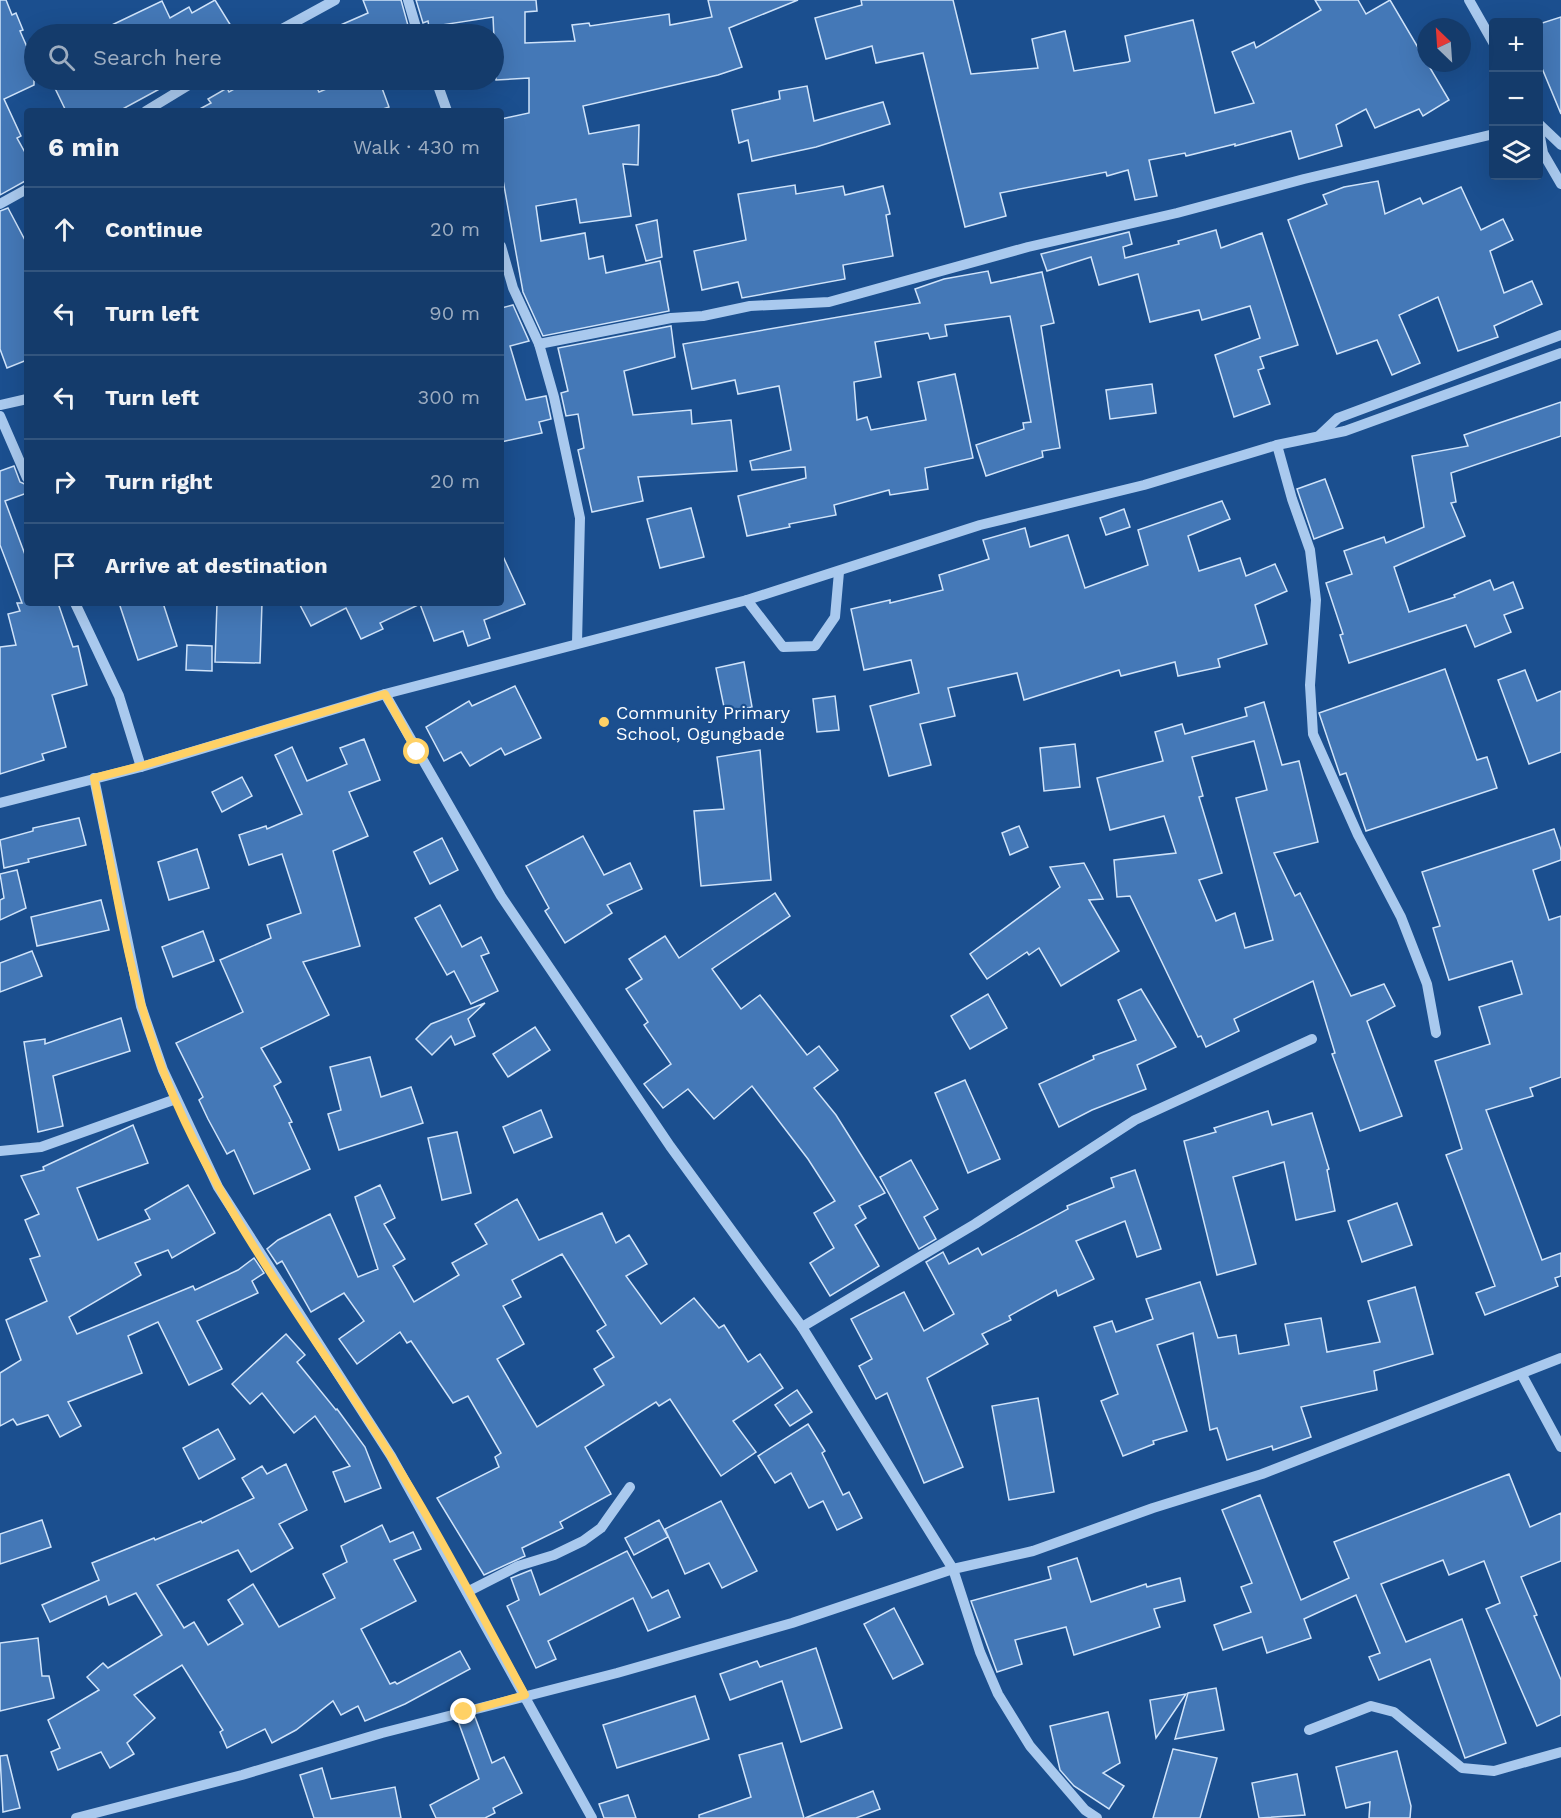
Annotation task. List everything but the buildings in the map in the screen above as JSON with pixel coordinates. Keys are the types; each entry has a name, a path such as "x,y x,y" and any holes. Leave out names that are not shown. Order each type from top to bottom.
{"street":[{"path":"291,24 335,0"},
{"path":"408,0 415,24"},
{"path":"1469,0 1489,35"},
{"path":"151,108 181,90"},
{"path":"440,90 446,108"},
{"path":"1539,126 1543,153 1561,184"},
{"path":"1540,126 1561,145"},
{"path":"539,344 671,318 703,316 750,306 829,302 1028,247 1178,213 1304,179 1489,135"},
{"path":"0,204 24,191"},
{"path":"504,256 513,288 539,344 554,397 566,465 580,518 577,643"},
{"path":"504,290 513,288"},
{"path":"1320,435 1338,418 1561,335"},
{"path":"0,803 141,766 385,694 747,600 980,525 1144,485 1277,445 1345,431 1561,354"},
{"path":"0,405 24,400"},
{"path":"0,416 24,471"},
{"path":"1277,445 1292,499 1310,550 1316,600 1310,685 1313,734 1358,835 1401,917 1427,984 1436,1033"},
{"path":"747,600 783,647 815,646 835,617 839,572"},
{"path":"76,606 119,696 141,766"},
{"path":"385,694 507,906 670,1146 802,1327 953,1569 980,1652 999,1694 1030,1746 1085,1810 1097,1818"},
{"path":"94,778 141,1006 163,1070 218,1187 391,1456 592,1818"},
{"path":"802,1327 975,1224 1135,1120 1312,1039"},
{"path":"0,1151 41,1147 176,1099"},
{"path":"76,1818 242,1775 382,1733 617,1673 792,1623 953,1569 1033,1551 1153,1508 1262,1474 1561,1358"},
{"path":"1522,1375 1561,1447"},
{"path":"467,1592 518,1566 554,1555 583,1541 601,1528 630,1487"},
{"path":"1309,1730 1371,1706 1394,1712 1462,1768 1494,1771 1561,1752"}],"place":[{"name":"Community Primary School, Ogungbade","path":"604,722"}],"route":[{"path":"417,752 385,694 94,778 141,1006 163,1070 176,1099 218,1187 391,1456 525,1695 464,1712"}]}
